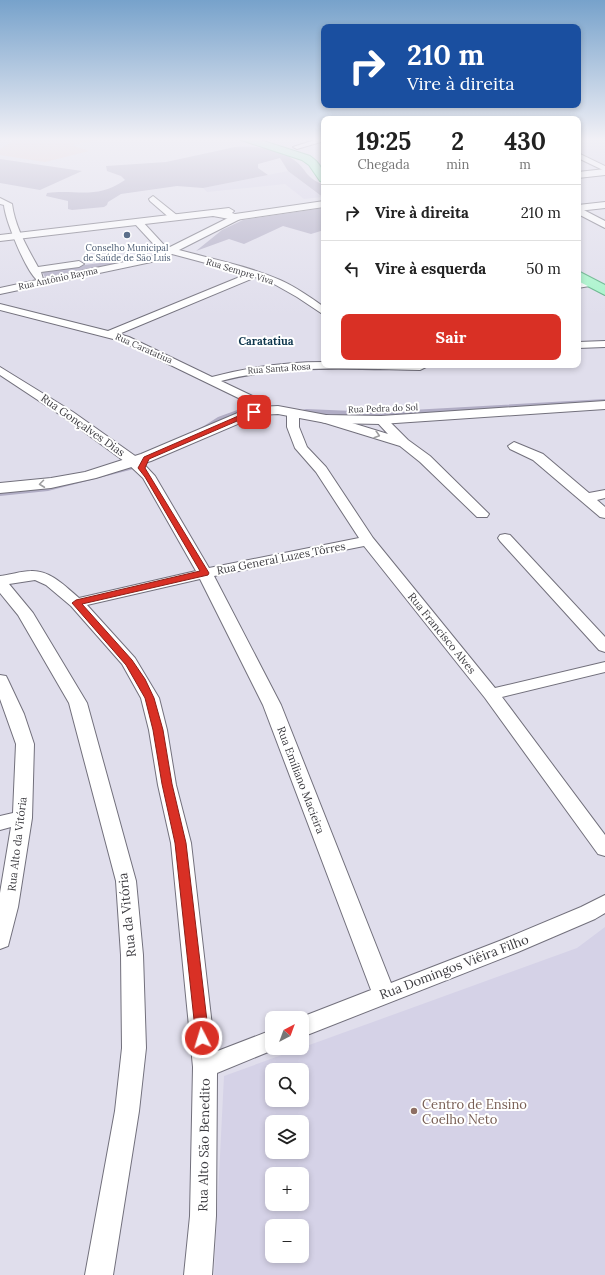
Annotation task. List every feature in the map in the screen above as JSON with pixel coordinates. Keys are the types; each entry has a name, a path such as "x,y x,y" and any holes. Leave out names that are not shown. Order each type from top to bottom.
{"main road":[{"path":"581,265 605,278"},
{"path":"581,277 605,291"}],"street":[{"path":"153,199 174,218"},
{"path":"2,201 9,206 9,214 17,236 41,281"},
{"path":"233,214 321,201"},
{"path":"0,238 201,215 233,214 321,204"},
{"path":"581,209 605,205"},
{"path":"581,211 605,225"},
{"name":"Rua Antônio Bayma","path":"206,233 233,214"},
{"name":"Rua Antônio Bayma","path":"0,291 41,281 156,258 206,233 233,214"},
{"name":"Rua Sempre Viva","path":"138,222 162,248 256,274 286,286 321,310"},
{"name":"Rua Sempre Viva","path":"35,270 172,251"},
{"path":"111,334 256,274"},
{"path":"581,285 592,283"},
{"name":"Rua Caratatiua","path":"0,307 111,334 136,343 257,403"},
{"path":"581,345 605,344"},
{"name":"Rua Santa Rosa","path":"212,380 242,371 281,367 321,367"},
{"name":"Rua Gonçalves Dias","path":"1,371 141,462 205,573"},
{"name":"Rua Pedra do Sol","path":"0,499 58,493 123,476 141,462 172,446 250,413 284,409 383,410 605,396"},
{"name":"Rua Pedra do Sol","path":"172,446 194,428 210,419 237,407 257,403 326,419 381,420 605,405"},
{"name":"Rua Francisco Alves","path":"284,409 301,448 321,470 368,541 491,694 605,849"},
{"path":"326,419 404,443"},
{"path":"381,420 404,443 425,459 482,514"},
{"path":"514,446 538,457 605,514"},
{"name":"Rua Pedra do Sol","path":"0,488 68,480 141,462"},
{"path":"587,498 605,494"},
{"path":"505,538 605,647"},
{"name":"Rua General Luzes Tôrres","path":"76,603 205,573 368,541"},
{"name":"Rua Emíliano Macieira","path":"205,573 272,705 384,994"},
{"name":"Rua Alto São Benedito","path":"0,582 23,575 39,576 51,582 76,603 129,662 150,698 158,730 167,784 181,843 205,1067 202,1216 198,1275"},
{"name":"Rua da Vitória","path":"0,582 25,613 78,703 126,881 132,955 134,1048 127,1111 99,1275"},
{"path":"491,694 605,667"},
{"name":"Rua Alto da Vitória","path":"0,680 15,714 25,744 22,818 8,907 0,940"},
{"path":"0,824 22,818"},
{"name":"Rua Domingos Viêira Filho","path":"309,1025 384,994 517,943 588,913 605,903"},
{"path":"205,1067 265,1043"}],"shaded area":[{"path":"53,198 115,198 108,202 104,207 72,210 68,209 68,201"},
{"path":"302,198 318,198 304,199"},
{"path":"321,208 321,231 311,234 283,226 244,244 229,239 196,251 222,230 243,220"},
{"path":"152,257 45,277 41,270"},
{"path":"605,399 605,401 601,402 382,417 335,417 302,410 376,412"},
{"path":"251,405 264,407 196,431 218,417"},
{"path":"131,466 133,469 48,491 0,496 0,492"},
{"name":"Centro de Ensino Coelho Neto","path":"605,927 605,1275 214,1275 224,1076 282,1055 309,1055 309,1045 577,948"}],"place":[{"name":"Conselho Municipal de Saúde de São Luís","path":"127,235"},
{"name":"Centro de Ensino Coelho Neto","path":"414,1111"}],"district":[{"name":"Caratatiua","path":"266,341"}],"route":[{"path":"202,1038 194,951 181,843 167,784 158,730 150,698 129,662 76,603 205,573 142,468 146,458 254,412"}]}
